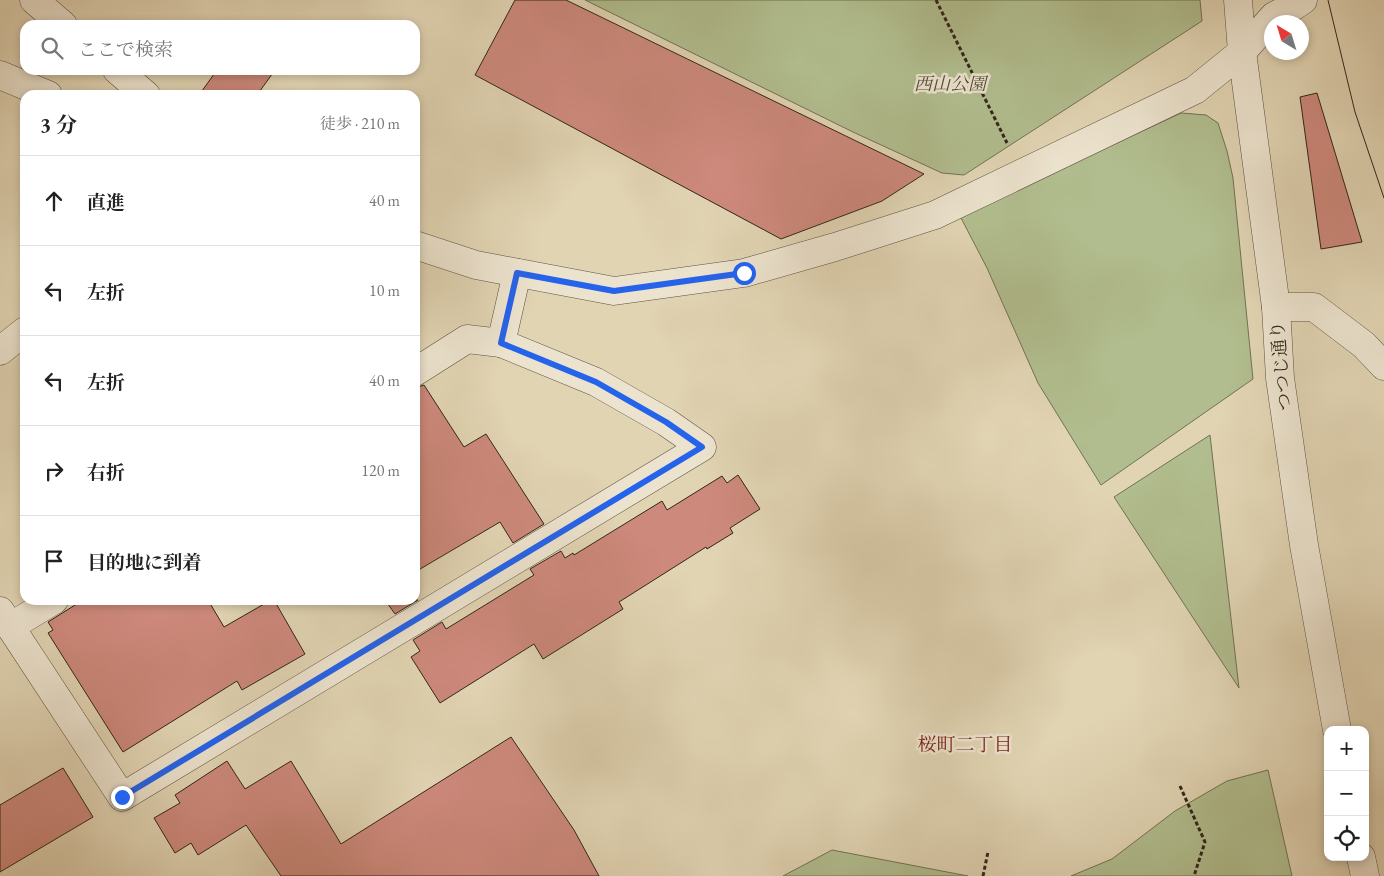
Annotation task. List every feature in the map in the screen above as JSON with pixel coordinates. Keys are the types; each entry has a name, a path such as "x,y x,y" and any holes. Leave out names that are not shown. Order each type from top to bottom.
{"street":[{"path":"34,0 57,20"},
{"name":"つつじ通り","path":"1238,0 1242,52 1276,307 1280,378 1304,545 1336,726"},
{"path":"420,247 476,265 614,291 744,273 835,247 944,210 1195,90 1242,52 1274,16 1303,0"},
{"path":"0,75 36,90"},
{"path":"122,75 140,90"},
{"path":"501,343 517,273"},
{"path":"1276,307 1314,307 1364,345 1384,366"},
{"path":"0,351 20,335"},
{"path":"41,605 5,619 122,797 702,447 666,422 596,382 501,343 467,340 420,369"},
{"path":"1362,861 1365,876"}],"path":[{"path":"936,0 1009,146"},
{"path":"1180,786 1205,842 1194,876"},
{"path":"983,876 988,852"}],"green space":[{"name":"西山公園","path":"585,0 1200,0 1202,21 964,175 942,173 855,133"},
{"path":"1181,113 1206,115 1218,123 1227,151 1233,178 1253,379 1101,485 1038,383 987,268 960,216"},
{"path":"1210,435 1239,688 1114,497"},
{"path":"1268,770 1292,876 1071,876 1112,859 1175,811 1227,781"},
{"path":"832,850 968,876 783,876"}],"building":[{"path":"515,0 566,0 924,174 882,201 781,239 475,75"},
{"path":"213,75 271,75 261,90 203,90"},
{"path":"1317,93 1362,242 1321,249 1300,97"},
{"path":"424,385 464,447 486,434 544,524 513,543 500,522 420,569 420,386"},
{"path":"738,475 760,509 730,528 733,533 707,549 706,547 619,602 623,609 543,659 534,644 440,703 411,657 420,651 413,640 442,622 446,629 534,575 530,569 561,551 565,558 573,553 574,555 662,501 667,510 722,476 727,483"},
{"path":"75,605 211,605 224,627 262,605 277,605 305,654 242,690 237,681 123,752 48,633 53,630 48,622"},
{"path":"389,605 410,605 395,614"},
{"path":"511,737 574,830 599,876 281,876 246,825 198,855 191,843 175,853 154,818 180,803 175,795 227,761 245,789 291,761 341,844"},
{"path":"63,768 93,817 0,872 0,805"}],"tram line":[{"path":"1328,0 1355,112 1384,198"}],"district":[{"name":"桜町二丁目","path":"965,744"}],"route":[{"path":"122,797 702,447 666,422 596,382 501,343 517,273 614,291 744,273"}]}
